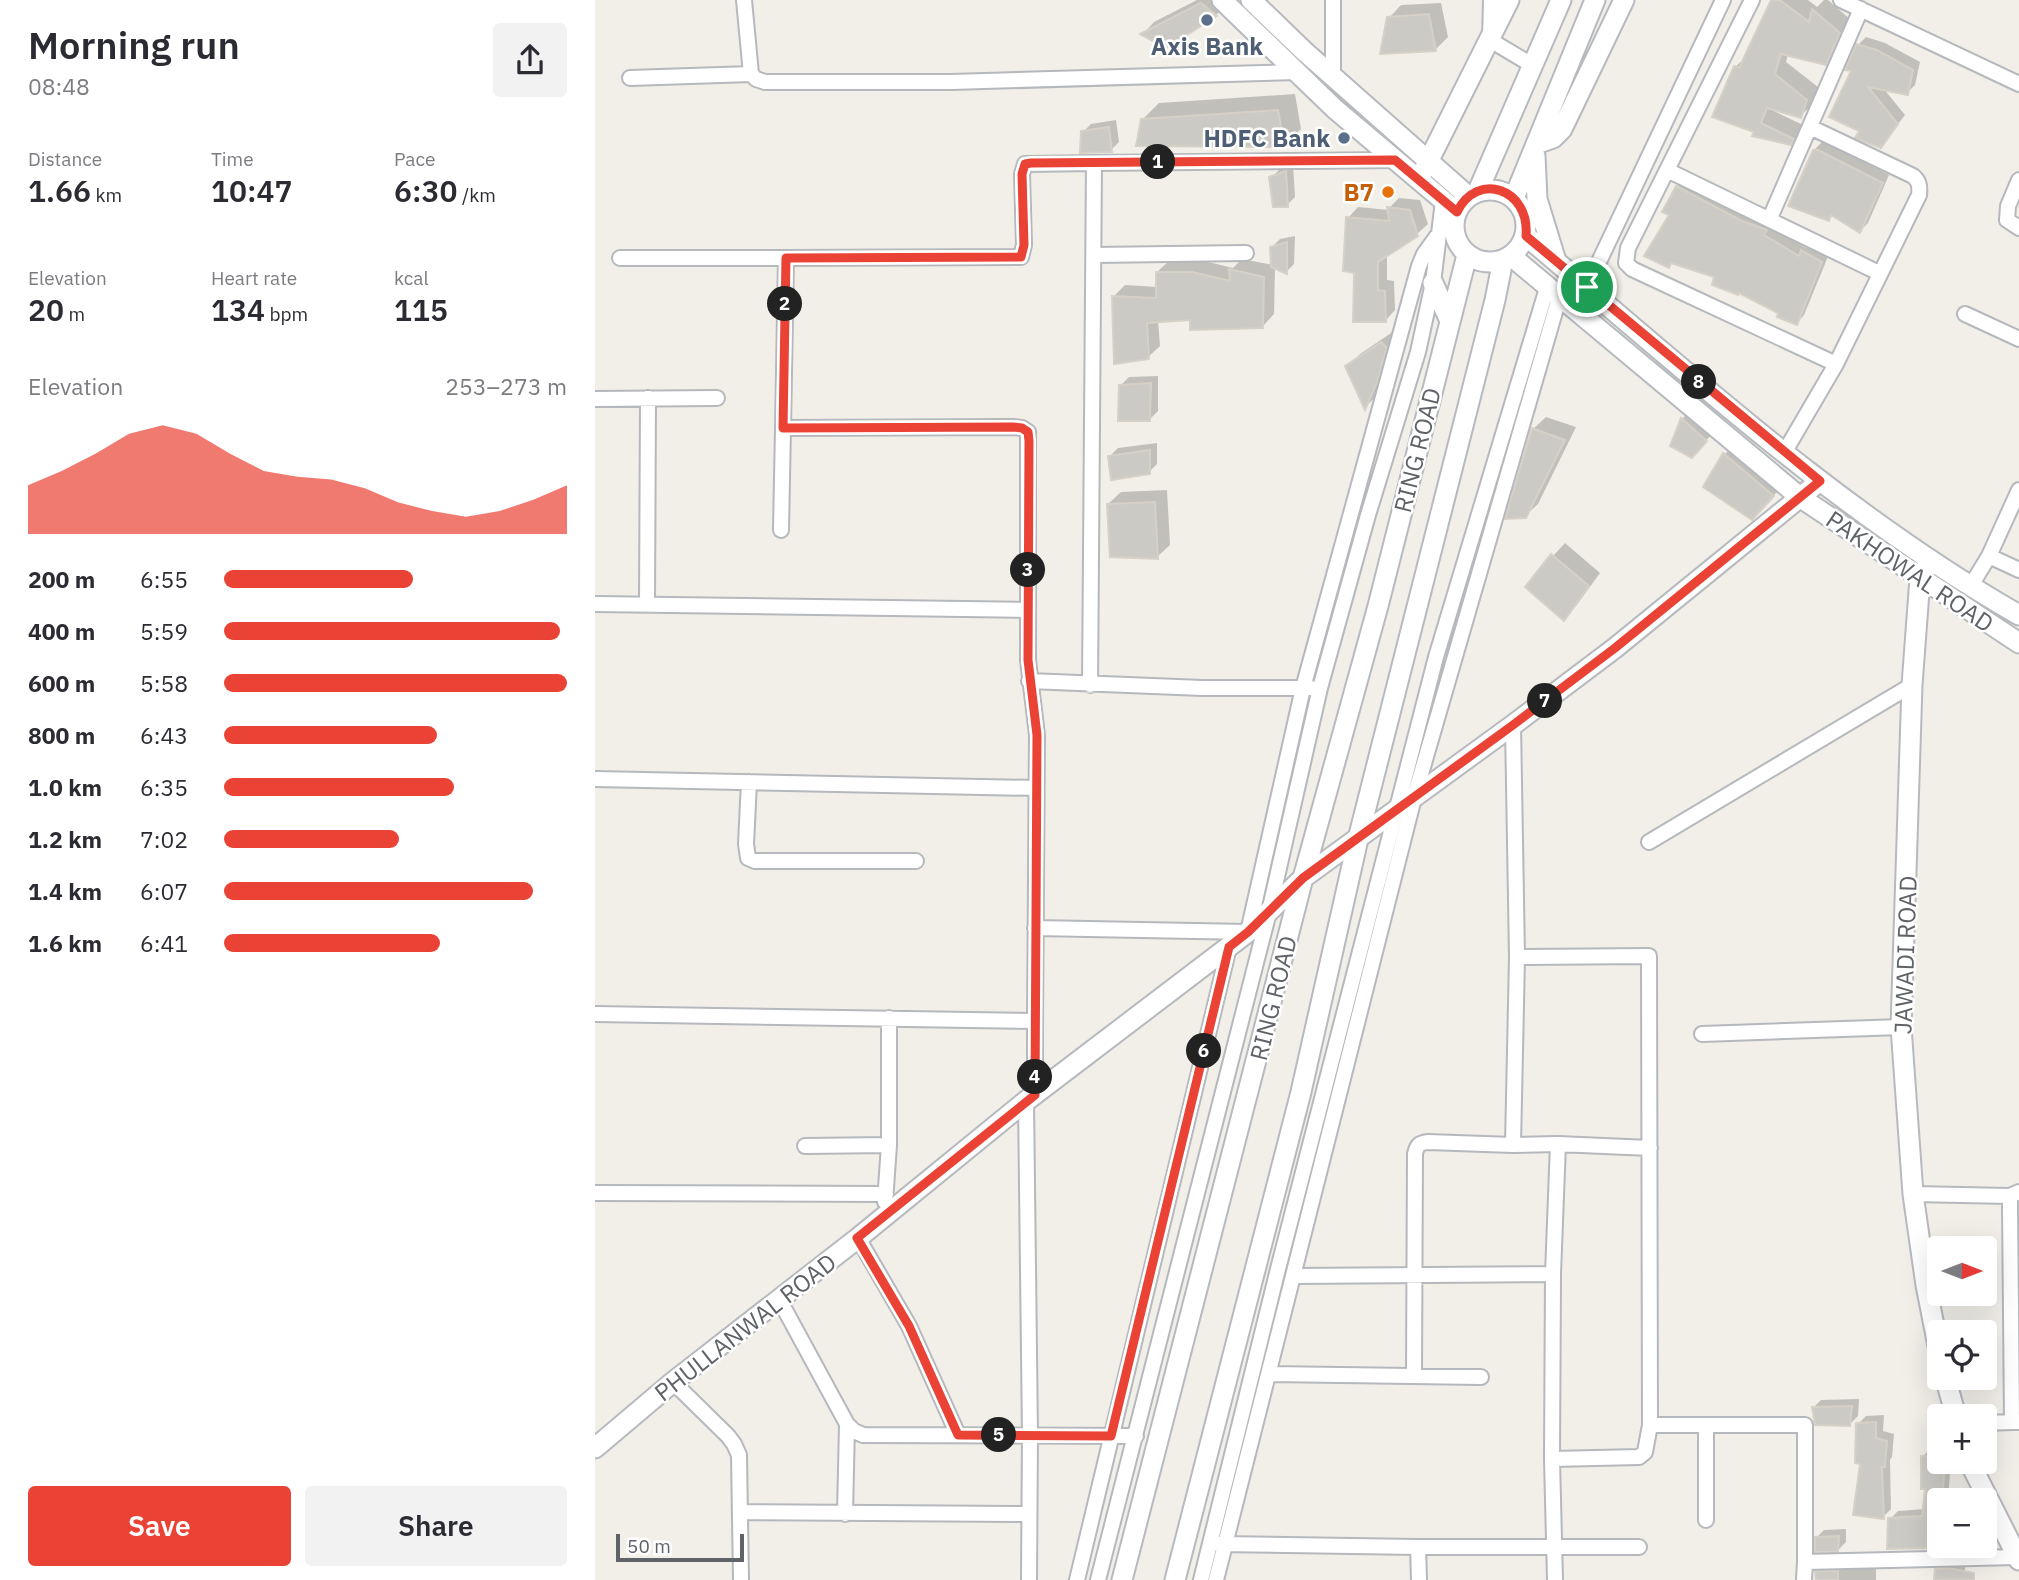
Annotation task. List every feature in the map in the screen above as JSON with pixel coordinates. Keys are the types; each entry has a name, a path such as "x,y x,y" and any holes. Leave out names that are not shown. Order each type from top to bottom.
{"street":[{"path":"744,0 751,74 765,82 951,82 1297,72"},
{"path":"1222,0 1297,72 1419,181 1461,200 1490,189 1503,191 1514,198 1523,209 1527,222 1526,236 1520,247 1507,258 1490,262 1478,261 1467,254 1455,237 1454,225 1461,200"},
{"path":"1251,0 1429,160 1461,200"},
{"path":"1333,0 1333,75"},
{"path":"1490,40 1491,0"},
{"path":"1419,181 1509,0"},
{"path":"1035,928 1248,932 1303,688 1419,266 1424,254 1461,200 1532,65 1561,0"},
{"path":"1514,198 1595,0"},
{"path":"1536,146 1553,138 1562,129 1624,0"},
{"path":"1587,287 1723,0"},
{"path":"1752,0 1628,248 1626,263 1632,269 1836,364"},
{"path":"1841,0 2019,84"},
{"path":"1770,218 1861,9"},
{"path":"1490,40 1532,65"},
{"path":"630,78 751,74"},
{"path":"1784,453 1836,364 1919,195 1917,180 1810,127"},
{"path":"1536,146 1537,199 1556,261"},
{"path":"620,258 1021,257 1024,245 1022,174 1025,164 1395,160"},
{"path":"1090,685 1094,163"},
{"path":"1667,170 1879,272"},
{"path":"2019,180 2008,206 2007,220 2019,228"},
{"path":"1098,1580 1269,912 1320,688 1411,372 1433,283 1439,235"},
{"name":"PAKHOWAL ROAD","path":"1526,236 1820,481 1970,587 2019,615"},
{"path":"1094,254 1246,253"},
{"name":"RING ROAD","path":"1122,1580 1303,878 1378,606 1467,254"},
{"path":"781,530 786,258"},
{"path":"1175,1580 1301,1092 1358,839 1507,258"},
{"name":"PAKHOWAL ROAD","path":"1507,258 1801,498 2019,643"},
{"path":"1433,283 1450,321"},
{"path":"1201,1580 1218,1544 1268,1374 1414,798 1553,293"},
{"path":"1216,1580 1218,1544 1277,1269 1436,657 1553,293"},
{"path":"1965,314 2019,339"},
{"path":"1393,364 1411,372"},
{"path":"647,605 648,398"},
{"path":"595,399 717,398"},
{"path":"783,428 1013,427 1028,432 1029,681 1037,735 1035,1021 1031,1098 1029,1580"},
{"name":"PHULLANWAL ROAD","path":"595,1448 673,1382 1031,1098 1248,932 1303,878 1615,648 1820,481"},
{"path":"1970,587 1989,556 2019,490"},
{"path":"1352,510 1368,516"},
{"path":"1989,556 2019,570"},
{"name":"JAWADI ROAD","path":"1931,560 1920,578 1912,685 1901,1027 1913,1194 1933,1320"},
{"path":"595,604 1028,610"},
{"path":"1029,681 1090,685 1320,688"},
{"path":"1649,842 1912,685"},
{"path":"1513,725 1517,957 1513,1144"},
{"path":"595,779 1037,788"},
{"path":"749,782 746,844 748,858 755,861 916,861"},
{"path":"1077,1580 1229,947"},
{"path":"1517,957 1649,956 1650,1425 1645,1452 1639,1457 1552,1459"},
{"path":"595,1014 1035,1021"},
{"path":"885,1215 889,1145 889,1018"},
{"path":"1702,1034 1901,1027"},
{"path":"1415,1374 1417,1146 1428,1142 1650,1148"},
{"path":"1555,1580 1552,1459 1553,1273 1558,1144"},
{"path":"805,1146 889,1145"},
{"path":"595,1193 886,1194"},
{"path":"1913,1194 2014,1194 2015,1422 1997,1423"},
{"path":"857,1238 909,1326 958,1435"},
{"path":"1294,1276 1416,1277 1553,1273"},
{"path":"779,1299 847,1424 854,1432 863,1435 1136,1436"},
{"path":"1268,1374 1482,1377"},
{"path":"673,1382 734,1444 741,1468 741,1580"},
{"path":"845,1514 847,1424"},
{"path":"1650,1425 1805,1425 1804,1580"},
{"path":"1706,1425 1706,1520"},
{"path":"1805,1562 2018,1559 2012,1532 1977,1474"},
{"path":"741,1512 1029,1514"},
{"path":"1218,1544 1639,1547"},
{"path":"1418,1547 1419,1580"}],"building":[{"path":"1771,0 1780,0 1809,22 1812,9 1840,33 1826,65 1781,54 1775,74 1807,100 1801,118 1767,108 1761,123 1794,139 1791,145 1752,136 1754,132 1712,117 1734,66 1739,68"},
{"path":"1201,3 1217,16 1166,48 1140,34"},
{"path":"1429,14 1436,51 1380,54 1387,17"},
{"path":"1856,44 1877,50 1913,70 1908,95 1868,87 1898,124 1881,148 1855,138 1859,131 1829,117 1851,71 1845,70"},
{"path":"1278,110 1285,147 1136,146 1141,119"},
{"path":"1109,127 1112,152 1080,153 1081,131"},
{"path":"1813,150 1818,150 1883,183 1860,233 1831,215 1829,221 1788,206"},
{"path":"1286,171 1288,207 1273,207 1269,177"},
{"path":"1676,186 1740,220 1767,230 1764,235 1799,256 1801,250 1822,262 1797,325 1777,317 1778,313 1739,293 1738,295 1712,285 1714,277 1671,263 1669,268 1644,256 1669,215 1662,212"},
{"path":"1387,207 1410,210 1418,236 1378,262 1378,290 1385,291 1386,322 1353,322 1354,273 1343,271 1346,217 1389,221"},
{"path":"1287,242 1287,274 1271,267 1270,247"},
{"path":"1229,269 1264,277 1263,328 1190,330 1190,320 1147,323 1149,359 1114,364 1112,296 1156,298 1156,272 1192,272 1230,281"},
{"path":"1381,342 1387,348 1365,410 1345,366"},
{"path":"1151,383 1150,421 1118,421 1119,385"},
{"path":"1681,418 1707,441 1692,458 1670,446"},
{"path":"1532,428 1565,440 1526,518 1505,519"},
{"path":"1150,450 1150,474 1111,480 1108,456"},
{"path":"1723,453 1774,496 1752,520 1703,487"},
{"path":"1155,502 1158,559 1110,557 1107,504"},
{"path":"1551,554 1589,586 1564,621 1525,587"},
{"path":"1852,1406 1850,1426 1815,1425 1812,1407"},
{"path":"1876,1422 1876,1438 1887,1441 1885,1467 1882,1467 1884,1519 1853,1515 1860,1464 1855,1463 1856,1423"},
{"path":"1921,1456 1927,1456 1927,1474 1944,1474 1943,1488 1927,1488 1927,1548 1887,1549 1888,1518 1922,1516 1925,1489 1921,1489"},
{"path":"1839,1536 1838,1552 1815,1552 1815,1537"},
{"path":"1948,1568 1974,1573 1974,1580 1934,1580 1935,1569"},
{"path":"1815,1571 1838,1571 1838,1580 1816,1580"}],"place":[{"name":"Axis Bank","path":"1207,20"},
{"name":"HDFC Bank","path":"1344,138"},
{"name":"B7","path":"1388,192"}],"route":[{"path":"1395,160 1457,212 1468,196 1478,191 1503,191 1514,198 1523,209 1527,222 1526,236 1587,287 1820,481 1615,648 1303,878 1229,947 1111,1436 958,1435 909,1326 857,1238 1035,1095 1037,735 1028,660 1028,432 1013,427 783,428 786,258 1021,257 1024,251 1022,174 1025,164 1031,163 1395,160"}]}
